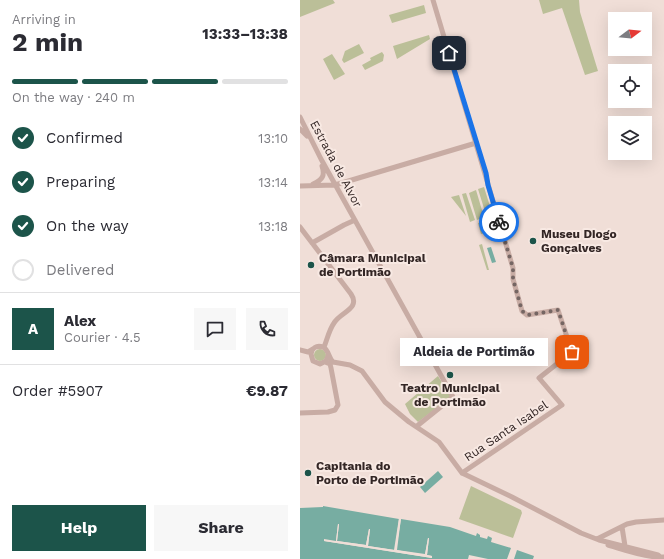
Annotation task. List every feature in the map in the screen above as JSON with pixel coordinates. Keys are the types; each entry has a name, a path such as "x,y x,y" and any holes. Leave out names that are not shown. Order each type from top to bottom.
{"street":[{"path":"300,186 335,185 476,143 433,0"},
{"name":"Estrada de Alvor","path":"300,117 335,185 453,397 417,426"},
{"path":"300,129 314,146"},
{"name":"Rua Santa Isabel","path":"462,473 562,405 539,378 572,352 558,310 528,315 522,311 513,279 513,268 476,143"},
{"path":"311,185 318,182 324,174 321,159"},
{"path":"312,243 355,220"},
{"path":"300,227 351,294 354,301 353,306 334,323 324,347"},
{"path":"300,350 308,352 317,346 324,347 327,350 328,356 333,362 350,365 362,371 384,402 439,442 462,473 525,504 572,530 597,539 625,546 650,556"},
{"path":"300,412 328,412 335,410 338,405 330,364 325,362 320,364 313,361 311,354 313,349"},
{"path":"325,362 328,356"},
{"path":"525,504 540,516 575,534 615,547 663,558"},
{"path":"597,539 636,522 664,520"},
{"path":"624,526 625,546"},
{"path":"608,542 607,537 613,532"},
{"path":"608,542 615,547 622,548 625,546"}],"green space":[{"path":"300,0 333,0 335,3 300,17"},
{"path":"539,0 579,0 580,12 598,71 585,75 562,8 543,14"},
{"path":"424,5 426,13 392,23 389,15"},
{"path":"429,35 430,39 397,59 393,46"},
{"path":"359,44 364,53 344,63 342,60 345,51"},
{"path":"382,52 384,55 383,61 365,70 362,65 371,60 370,58"},
{"path":"332,54 345,74 334,80 323,59"},
{"path":"484,187 497,229 491,231 478,189"},
{"path":"476,190 484,217 477,220 469,193"},
{"path":"466,193 475,220 470,222 462,194"},
{"path":"459,195 466,216 451,197"},
{"path":"485,221 488,232 481,234 478,223"},
{"path":"482,244 489,270 487,270 479,245"},
{"path":"320,349 324,351 326,355 324,359 320,361 316,359 314,355 316,351"},
{"path":"438,376 451,397 418,422 410,414 405,404"},
{"path":"471,486 521,510 522,513 513,538 459,519"}],"water":[{"path":"491,247 496,262 492,263 487,248"},
{"path":"438,471 443,477 425,493 420,487"},
{"path":"323,506 399,519 395,550 368,546 370,529 366,545 337,541 339,524 336,541 324,541 432,558 432,556 427,555 429,538 425,555 396,550 401,519 450,527 476,536 477,533 480,537 487,539 488,536 492,538 491,542 511,548 507,559 488,559 469,555 468,559 300,559 300,508"},
{"path":"517,550 534,556 533,559 514,559"}],"pier":[{"path":"399,518 401,518 397,550 425,554 429,538 427,555 432,556 432,558 324,541 324,539 336,541 339,524 337,541 366,545 370,529 368,546 394,550"}],"way so far":[{"path":"499,222 514,271 513,279 522,311 528,315 558,310 572,352"}],"place":[{"name":"Museu Diogo Gonçalves","path":"533,241"},
{"name":"Câmara Municipal de Portimão","path":"311,265"},
{"name":"Aldeia de Portimão","path":"572,352"},
{"name":"Teatro Municipal de Portimão","path":"450,375"},
{"name":"Capitania do Porto de Portimão","path":"308,473"}],"route":[{"path":"449,53 486,173 499,222"}]}
